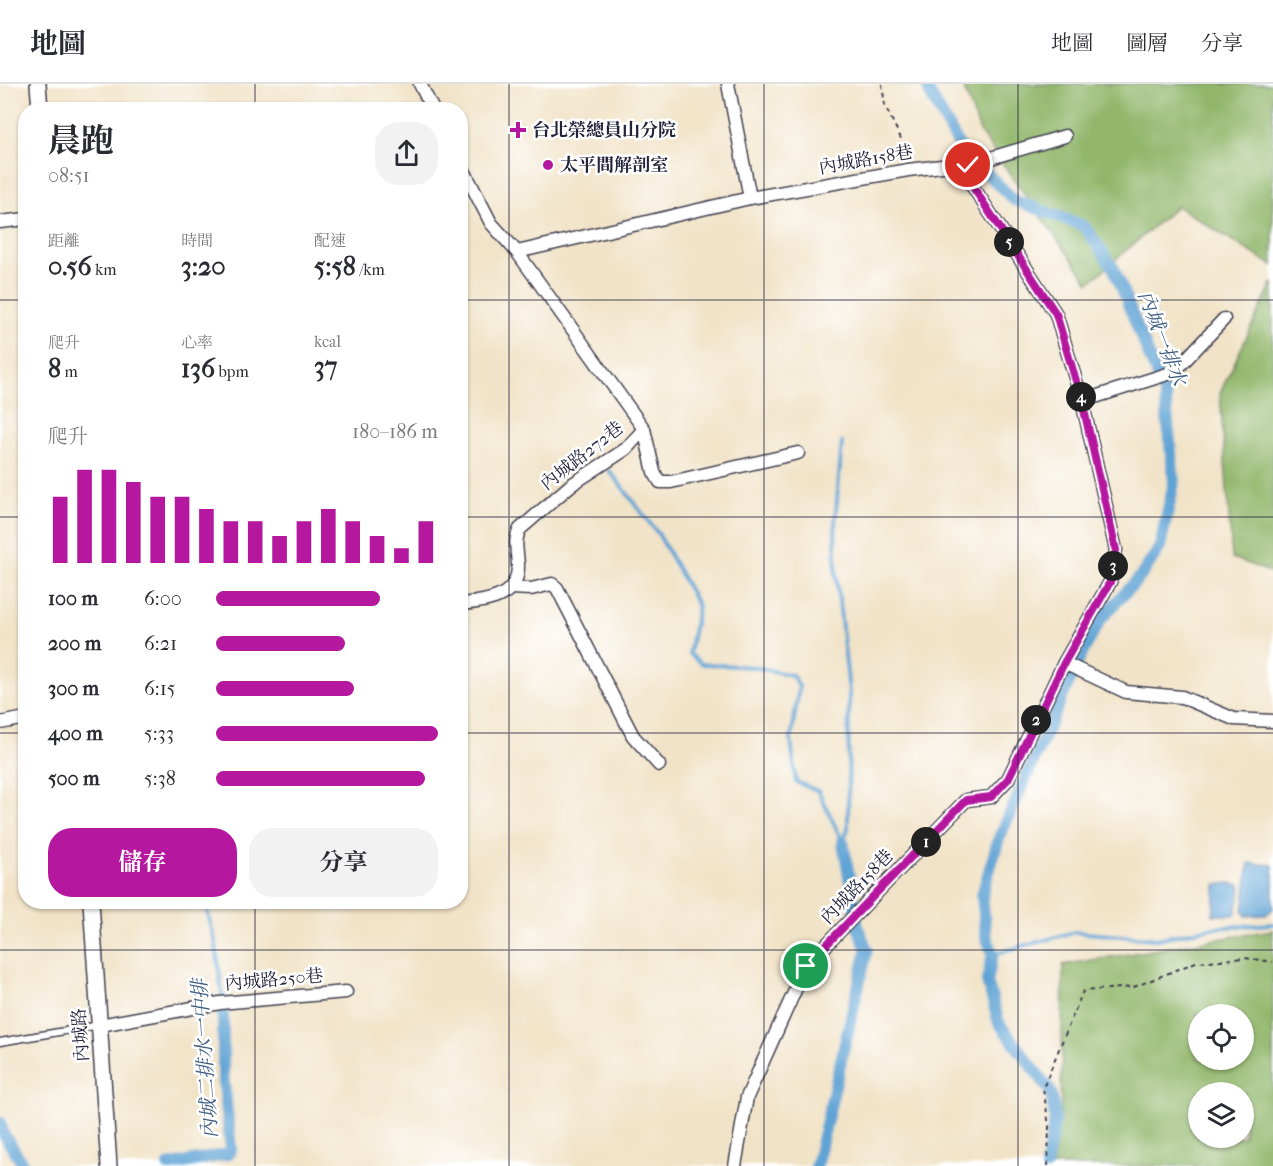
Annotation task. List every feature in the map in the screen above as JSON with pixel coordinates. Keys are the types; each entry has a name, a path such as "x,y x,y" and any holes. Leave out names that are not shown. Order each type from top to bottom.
{"street":[{"path":"38,84 39,102"},
{"path":"420,84 429,102"},
{"path":"728,84 750,198"},
{"path":"964,166 1065,136"},
{"name":"內城路158巷","path":"517,252 750,198 916,169 950,165 964,166 1056,314 1082,401 1116,550 1110,582 1008,779 991,797 966,800 806,966 747,1097 735,1166"},
{"path":"468,179 490,223 517,252 644,429 654,472 660,482 671,482 798,453"},
{"path":"0,222 18,220"},
{"path":"1082,401 1174,372 1224,319"},
{"name":"內城路272巷","path":"510,588 516,578 518,566 516,539 520,529 571,485 626,449 644,429"},
{"path":"468,603 498,597 510,588 531,589 552,584 558,588 633,736 659,765"},
{"path":"1067,664 1126,692 1182,697 1234,719 1273,721"},
{"path":"0,723 18,720"},
{"name":"內城路","path":"92,909 109,1166"},
{"name":"內城路250巷","path":"100,1025 220,1003 345,992"}],"lane":[{"path":"0,1042 100,1025"}],"path":[{"path":"882,84 885,106 916,169"},
{"path":"1048,1166 1049,1126 1043,1088 1083,991 1134,987 1196,962 1245,958 1273,962"}],"green space":[{"path":"962,84 1273,84 1273,266 1177,206 1089,283 981,134"},
{"path":"1273,282 1273,573 1232,558 1220,393"},
{"path":"1273,930 1273,1166 1052,1166 1061,1107 1063,965"}],"water":[{"path":"1249,863 1273,865 1273,909 1266,915 1246,916 1243,910"},
{"path":"1229,883 1240,885 1241,891 1235,915 1213,915 1216,885"}],"waterway":[{"name":"內城一排水","path":"927,84 929,92 960,147 1014,200 1084,226 1114,269 1165,395 1174,482 1160,547 1141,576 1101,619 1080,657 999,838 982,895 986,936 993,954 987,981 999,1023 1051,1092 1055,1118 1046,1166"},
{"path":"842,442 835,523 836,574 849,691 848,829 843,841"},
{"path":"609,470 659,535 698,606 689,654 702,664 754,667 792,675 799,686 791,740 796,782 818,791 843,842"},
{"path":"816,1166 867,950 858,927 843,842"},
{"name":"內城二排水一中排","path":"207,909 216,945 223,1001"},
{"path":"993,954 1075,932 1157,939 1211,928 1273,924"},
{"name":"內城二排水一中排","path":"168,1166 228,1154 231,1150 223,1074 223,1001"},
{"path":"0,1122 3,1133 24,1166"}],"place":[{"name":"台北榮總員山分院","path":"518,130"},
{"name":"太平間解剖室","path":"548,165"}],"route":[{"path":"806,966 966,800 991,797 1008,779 1064,663 1110,582 1116,550 1082,401 1056,314 960,167 968,165"}]}
